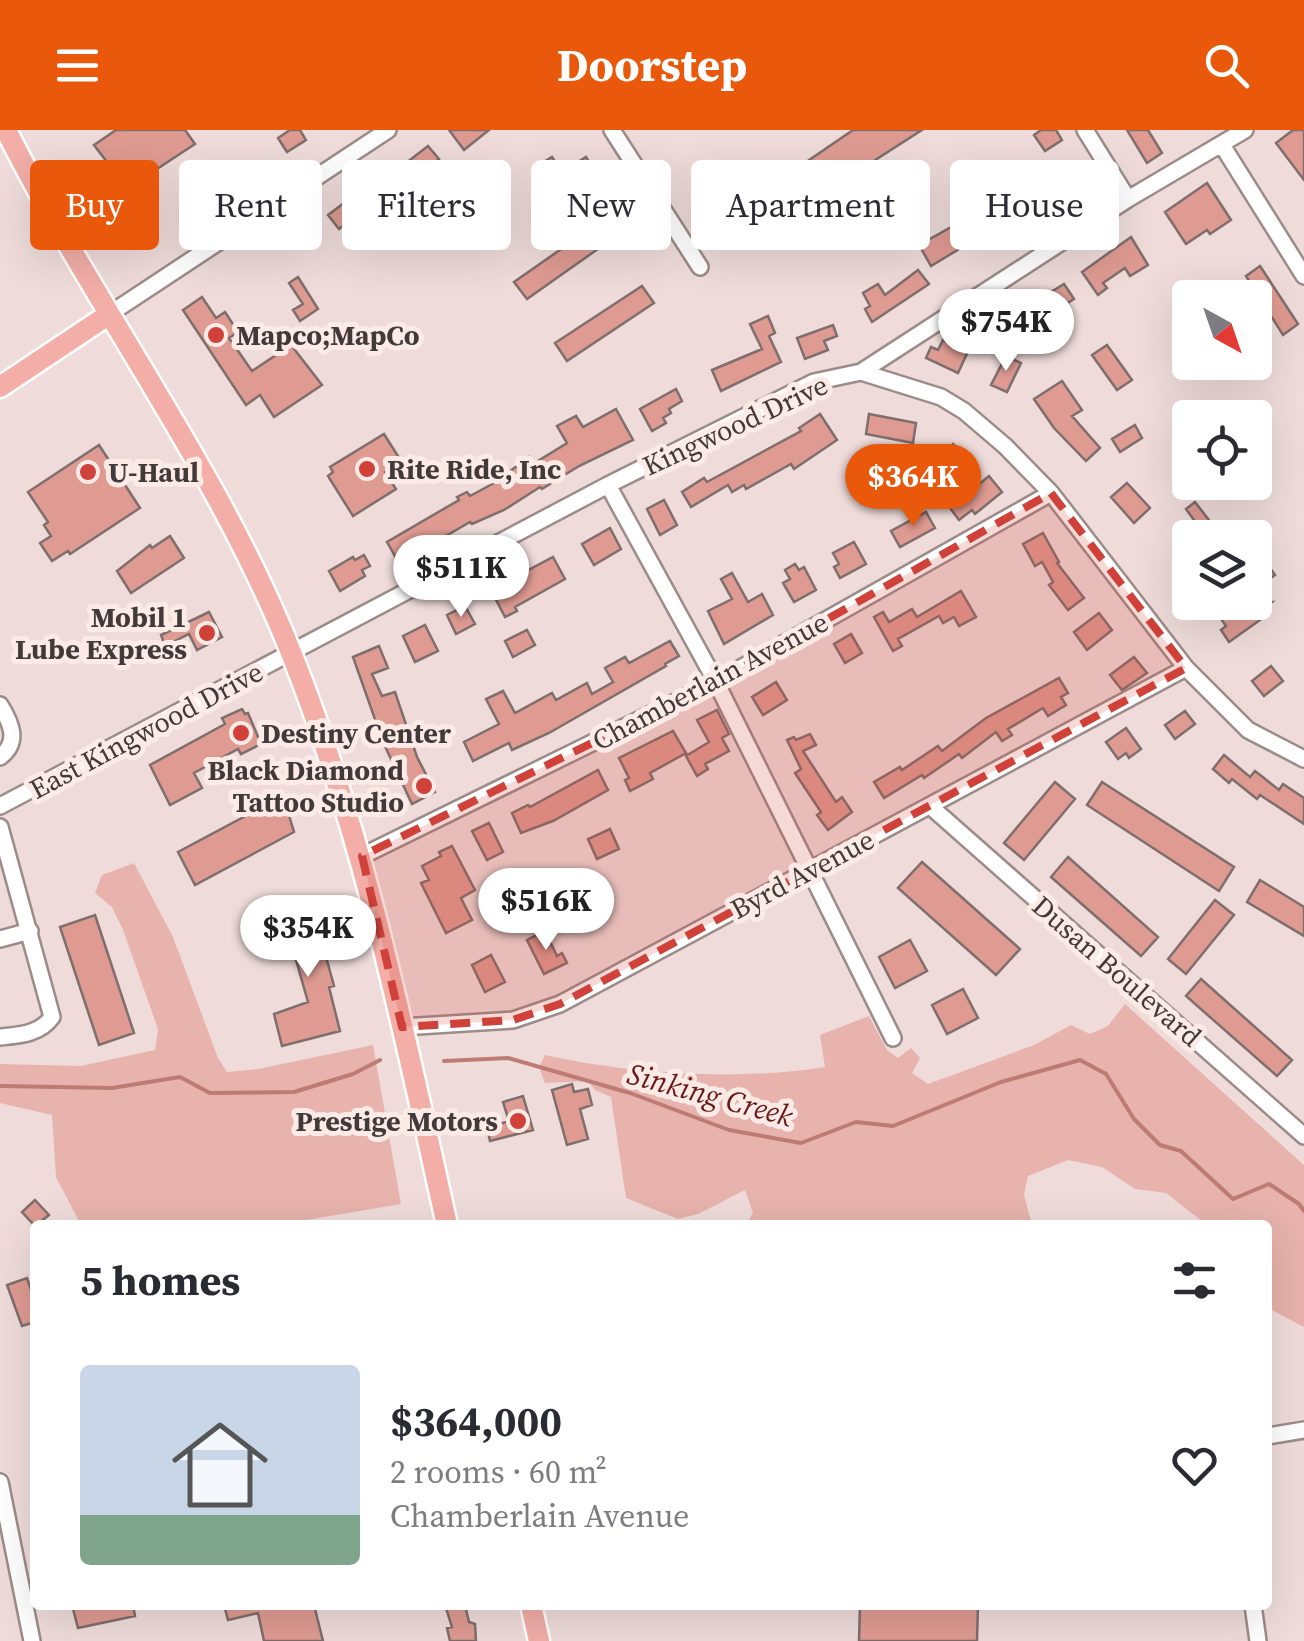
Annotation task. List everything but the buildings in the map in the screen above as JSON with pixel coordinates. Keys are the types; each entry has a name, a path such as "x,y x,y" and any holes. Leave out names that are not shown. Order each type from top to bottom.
{"main road":[{"path":"6,130 41,199 214,494 292,654 362,856 445,1220"},
{"path":"0,388 108,315"},
{"path":"532,1610 539,1641"}],"street":[{"path":"108,315 388,130"},
{"path":"612,130 700,267"},
{"path":"1085,130 1128,198"},
{"path":"861,372 1128,198 1245,130"},
{"path":"1222,145 1304,276"},
{"name":"Kingwood Drive","path":"292,654 608,484 814,382 861,372 941,397 1006,446 1051,494 1186,668 1248,730 1304,758"},
{"path":"608,484 716,682 893,1038"},
{"name":"Chamberlain Avenue","path":"362,856 716,682 1051,494"},
{"name":"East Kingwood Drive","path":"0,806 292,654"},
{"name":"Byrd Avenue","path":"402,1027 513,1020 560,1004 1186,668"},
{"path":"0,705 10,721 13,737 0,757"},
{"name":"Dusan Boulevard","path":"930,806 1304,1136"},
{"path":"0,827 52,1017 45,1026 0,1037"},
{"path":"0,939 30,930"},
{"path":"1272,1435 1304,1430"},
{"path":"0,1482 32,1641"},
{"path":"1254,1610 1258,1641"}],"highlighted area":[{"path":"1051,493 1186,668 560,1004 513,1020 402,1027 362,856 716,682"}],"shaded area":[{"path":"134,863 173,937 218,1058 227,1072 373,1045 401,1204 307,1220 78,1220 56,1177 52,1115 0,1103 0,1064 81,1066 155,1050 158,1029 123,930 112,907 95,893 102,875"},
{"path":"1125,1004 1304,1165 1304,1327 1272,1310 1272,1220 1201,1220 1166,1193 1135,1189 1102,1167 1068,1160 1028,1176 1024,1195 1031,1220 749,1220 753,1213 745,1190 698,1214 678,1219 626,1198 611,1097 595,1090 588,1081 545,1083 539,1067 545,1055 613,1067 685,1073 757,1074 825,1067 820,1035 869,1016 887,1050 898,1058 911,1048 920,1058 912,1073 928,1084 1034,1045 1071,1025 1090,1034 1108,1026"}],"waterway":[{"name":"Sinking Creek","path":"444,1061 508,1058 630,1093 729,1130 801,1143 856,1122 893,1126 1001,1082 1080,1060 1106,1074 1134,1119 1160,1145 1181,1151 1233,1199 1269,1184 1304,1211"},
{"path":"0,1086 112,1088 180,1077 210,1093 294,1092 353,1074 380,1060"}],"place":[{"name":"Mapco;MapCo","path":"216,335"},
{"name":"Rite Ride, Inc","path":"367,469"},
{"name":"U-Haul","path":"88,472"},
{"name":"Mobil 1 Lube Express","path":"207,633"},
{"name":"Destiny Center","path":"241,733"},
{"name":"Black Diamond Tattoo Studio","path":"424,786"},
{"name":"Prestige Motors","path":"518,1121"}]}
